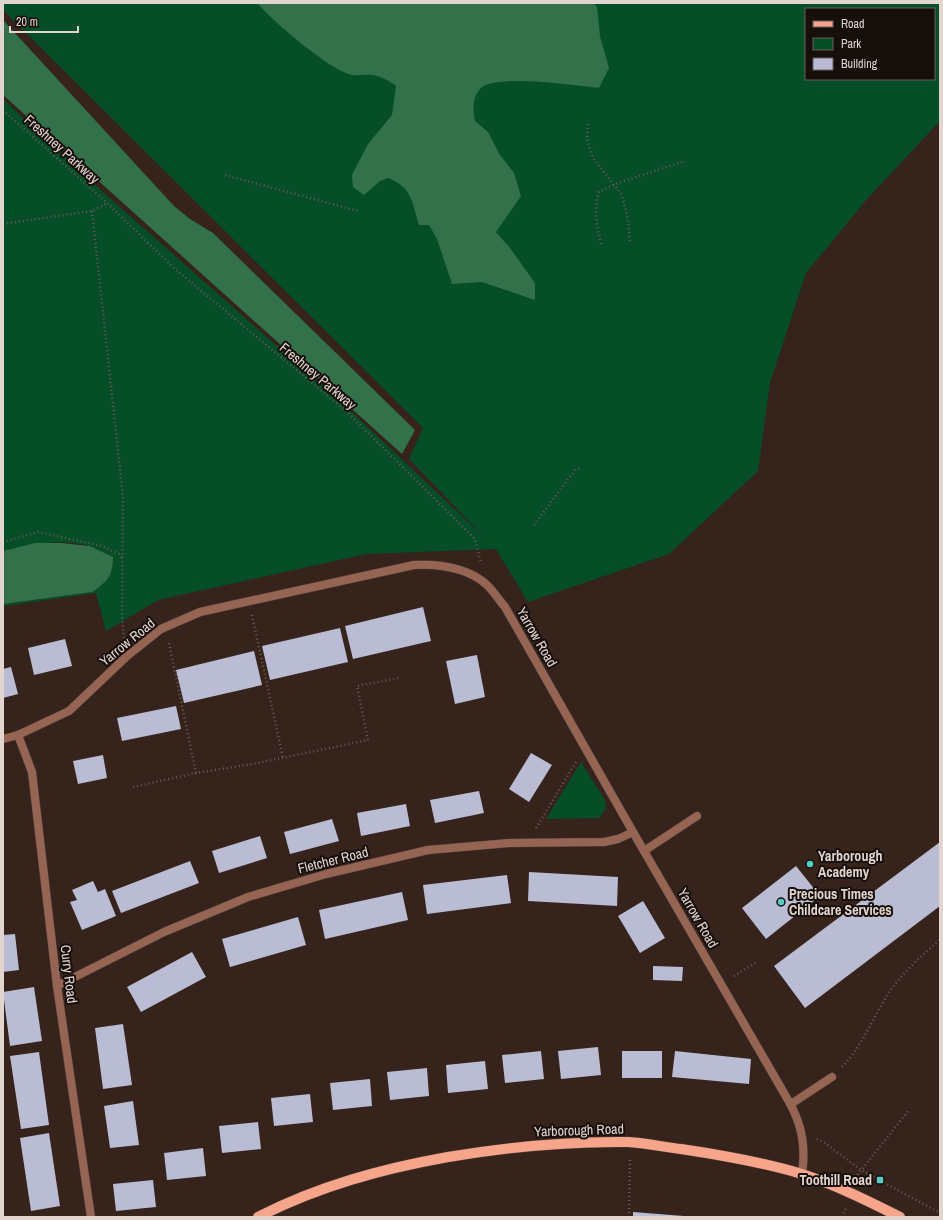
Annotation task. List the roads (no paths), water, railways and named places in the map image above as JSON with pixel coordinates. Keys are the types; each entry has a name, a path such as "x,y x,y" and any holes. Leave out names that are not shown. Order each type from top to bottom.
{"main road":[{"name":"Yarborough Road","path":"258,1217 285,1203 348,1179 416,1163 486,1151 557,1143 630,1142 718,1154 802,1174 863,1198 900,1217"}],"street":[{"name":"Yarrow Road","path":"3,739 18,735 69,711 126,657 166,627 200,612 414,565 432,564 450,567 469,574 486,585 505,606 633,832 791,1104 799,1121 802,1132 804,1160 802,1174"},
{"name":"Curry Road","path":"18,735 32,772 57,986 91,1217"},
{"path":"644,851 697,816"},
{"name":"Fletcher Road","path":"57,986 164,932 255,895 326,874 428,850 526,843 604,842 618,839 633,832"},
{"path":"791,1104 832,1077"}],"place":[{"name":"Yarborough Academy","path":"810,864"},
{"name":"Precious Times Childcare Services","path":"781,902"},
{"name":"Toothill Road","path":"880,1180"}]}
